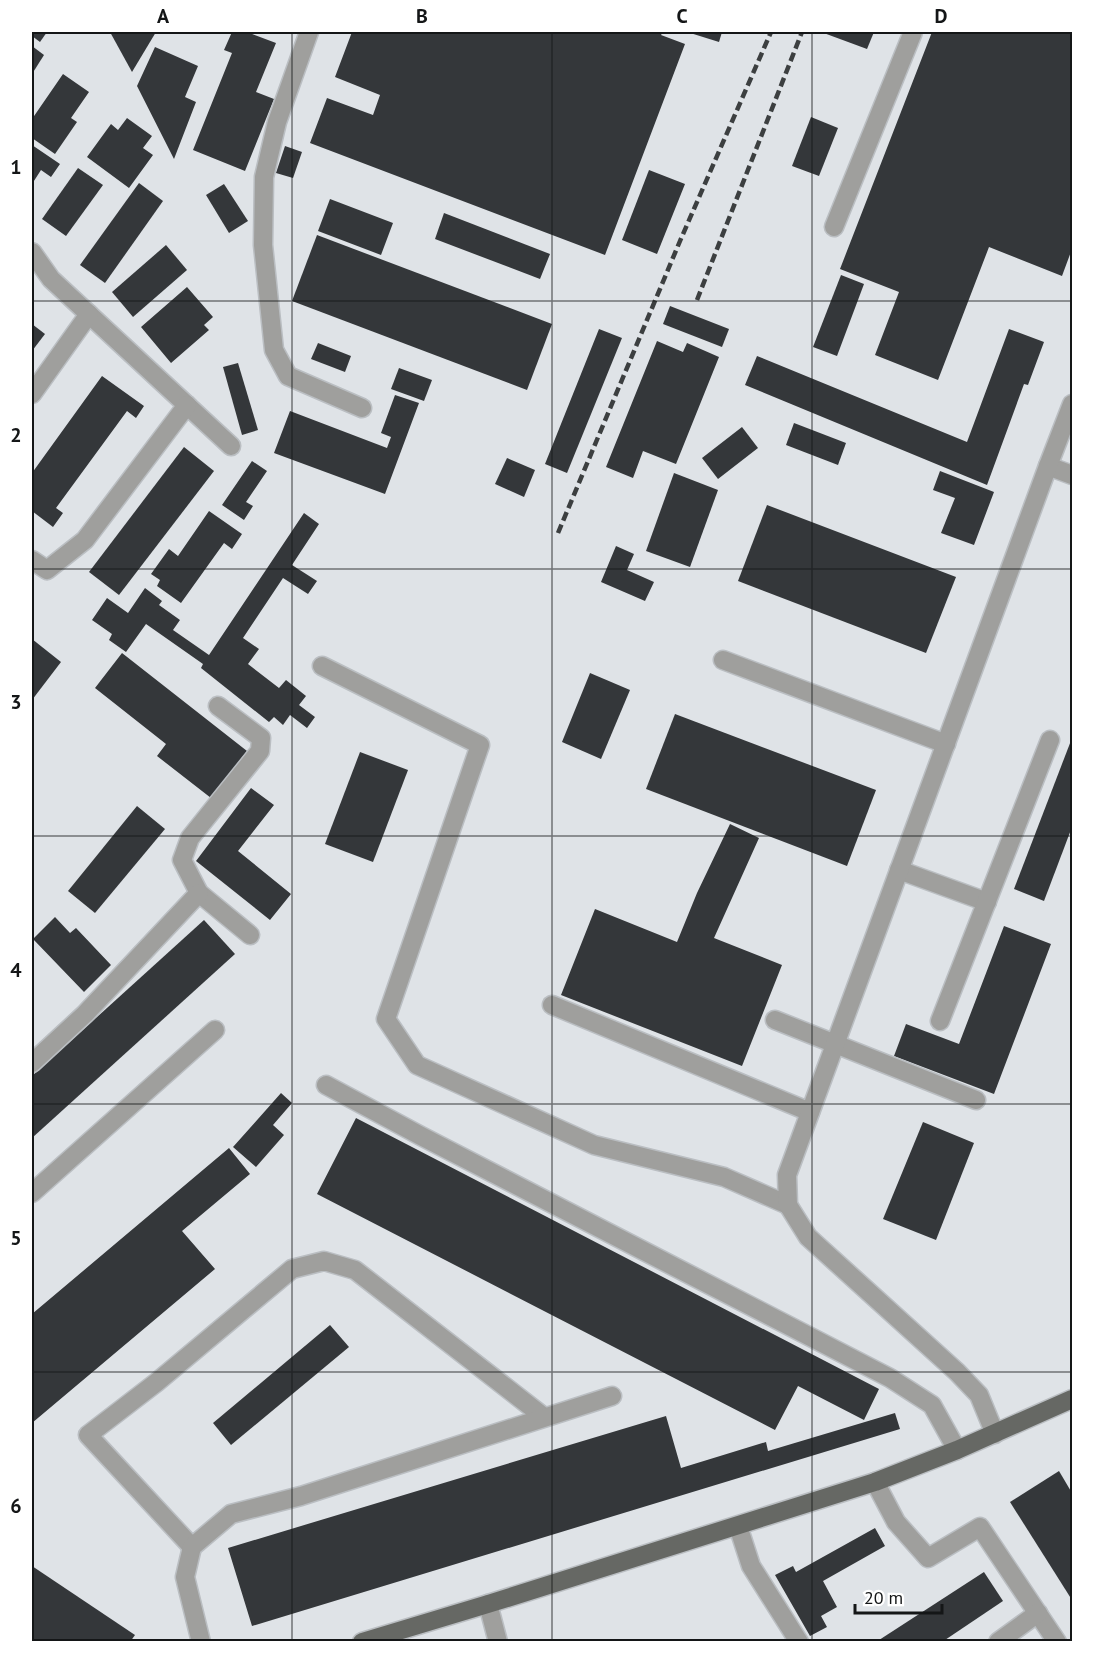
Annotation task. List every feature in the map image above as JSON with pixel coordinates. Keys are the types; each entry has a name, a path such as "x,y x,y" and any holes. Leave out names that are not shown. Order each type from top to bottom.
{"main road":[{"path":"362,1641 488,1604 874,1482 957,1450 1072,1399"}],"street":[{"path":"309,32 278,122 264,177 263,245 274,350 288,376 362,408"},
{"path":"834,227 913,32"},
{"path":"32,252 51,279 231,446"},
{"path":"32,394 89,314"},
{"path":"995,1434 979,1395 957,1372 808,1237 788,1206 787,1175 1072,404"},
{"path":"32,560 47,570 85,540 187,405"},
{"path":"1048,466 1072,475"},
{"path":"723,660 946,744"},
{"path":"322,666 480,745 386,1019 417,1065 594,1145 724,1177 788,1206"},
{"path":"218,706 261,738 260,751 190,838 182,860 199,894 250,935"},
{"path":"940,1021 1050,740"},
{"path":"899,870 987,902"},
{"path":"32,1063 85,1014 199,894"},
{"path":"552,1005 810,1112"},
{"path":"775,1020 976,1100"},
{"path":"32,1193 215,1030"},
{"path":"326,1085 890,1378 932,1405 957,1450"},
{"path":"192,1547 88,1435 157,1382 292,1269 324,1261 355,1270 544,1417"},
{"path":"201,1641 185,1577 192,1547 231,1514 301,1496 612,1396"},
{"path":"874,1482 896,1522 928,1558 980,1527 1058,1641"},
{"path":"738,1526 751,1566 799,1641"},
{"path":"488,1604 498,1641"},
{"path":"998,1641 1038,1613"}],"building":[{"path":"32,32 47,32 40,42 32,36"},
{"path":"110,32 156,32 132,72"},
{"path":"232,32 247,32 276,43 256,92 274,99 245,171 193,150 232,53 224,50"},
{"path":"352,32 663,32 661,35 685,44 605,255 310,143 327,98 373,115 380,95 335,77"},
{"path":"687,32 722,32 719,42"},
{"path":"821,32 874,32 867,49"},
{"path":"932,32 1072,32 1072,249 1062,276 989,247 938,380 875,355 899,292 840,269"},
{"path":"32,46 44,55 32,74"},
{"path":"155,47 198,66 185,97 196,102 174,159 137,86"},
{"path":"63,74 89,92 71,118 77,122 55,154 32,138 32,119"},
{"path":"811,117 838,128 819,176 792,166"},
{"path":"127,118 152,136 143,148 153,155 129,188 87,157 111,124 118,130"},
{"path":"32,145 60,164 51,177 41,170 32,184"},
{"path":"285,146 302,152 293,178 276,173"},
{"path":"78,168 103,185 66,236 42,219"},
{"path":"649,170 685,184 657,254 622,240"},
{"path":"139,183 163,201 105,283 80,265"},
{"path":"224,184 248,221 229,233 206,195"},
{"path":"330,199 393,223 381,255 318,231"},
{"path":"444,213 550,254 540,279 435,239"},
{"path":"317,235 552,324 527,390 292,301"},
{"path":"166,245 187,270 133,317 112,292"},
{"path":"841,275 864,284 837,356 813,347"},
{"path":"187,287 213,317 204,325 209,330 171,363 141,327"},
{"path":"670,306 729,329 722,347 663,324"},
{"path":"32,324 45,334 32,351"},
{"path":"599,329 622,338 567,473 545,464"},
{"path":"1009,329 1044,342 1028,385 1024,384 987,485 745,385 757,356 967,442"},
{"path":"657,341 683,352 687,343 719,357 676,464 643,451 633,478 606,467"},
{"path":"318,343 351,356 345,372 311,359"},
{"path":"238,363 258,430 242,435 223,367"},
{"path":"399,368 432,380 424,401 391,389"},
{"path":"102,376 144,406 136,418 127,411 56,508 63,513 53,527 32,511 32,473"},
{"path":"395,395 419,403 385,494 274,453 290,411 387,448 391,437 381,433"},
{"path":"794,423 846,443 838,465 786,445"},
{"path":"742,427 758,448 718,479 702,458"},
{"path":"184,447 214,471 119,595 89,572"},
{"path":"507,458 535,470 524,497 495,484"},
{"path":"252,461 267,471 246,502 253,506 244,520 222,505"},
{"path":"940,471 994,492 974,545 941,533 955,498 933,490"},
{"path":"674,473 718,490 690,567 646,551"},
{"path":"767,505 956,577 926,653 738,581"},
{"path":"209,511 242,534 232,549 224,543 181,603 157,586 160,580 151,574 169,549 178,556"},
{"path":"304,513 319,524 292,565 317,581 308,594 283,578 243,638 259,649 248,664 279,688 286,680 306,696 299,705 315,717 307,728 290,715 283,725 274,717 269,722 201,668 203,664 146,624 126,652 109,640 112,634 92,620 107,598 128,613 145,588 162,601 159,605 180,620 173,630 209,655"},
{"path":"616,546 634,554 627,570 654,582 645,601 601,582"},
{"path":"32,639 61,662 32,700"},
{"path":"122,653 247,751 211,798 157,756 166,744 95,688"},
{"path":"590,673 630,690 601,759 562,742"},
{"path":"675,714 876,790 847,866 646,789"},
{"path":"1072,738 1072,827 1044,901 1014,889"},
{"path":"360,752 408,770 373,862 325,844"},
{"path":"251,788 274,805 238,851 291,894 270,920 196,861"},
{"path":"137,806 165,829 95,913 68,891"},
{"path":"730,824 759,838 714,938 782,965 742,1066 561,995 595,909 677,942 697,893"},
{"path":"55,917 70,933 76,928 111,965 84,992 33,939"},
{"path":"204,920 235,954 32,1138 32,1076"},
{"path":"1004,926 1051,944 994,1094 894,1056 906,1024 959,1044"},
{"path":"281,1093 292,1103 273,1125 284,1135 256,1167 233,1147"},
{"path":"356,1118 879,1389 864,1420 798,1386 775,1430 317,1194"},
{"path":"923,1122 974,1143 936,1240 883,1219"},
{"path":"229,1148 250,1174 182,1231 215,1269 32,1423 32,1314"},
{"path":"330,1325 349,1347 231,1445 213,1423"},
{"path":"895,1413 900,1429 252,1626 228,1548 666,1416 681,1468 766,1442 768,1451"},
{"path":"1059,1471 1072,1493 1072,1600 1010,1502"},
{"path":"875,1528 885,1546 823,1581 837,1607 821,1616 827,1627 810,1636 775,1575 793,1566 796,1572"},
{"path":"32,1566 135,1635 130,1642 32,1642"},
{"path":"984,1572 1003,1601 942,1642 876,1642"}],"railway":[{"path":"558,533 680,241 771,32"},
{"path":"697,300 802,32"}]}
